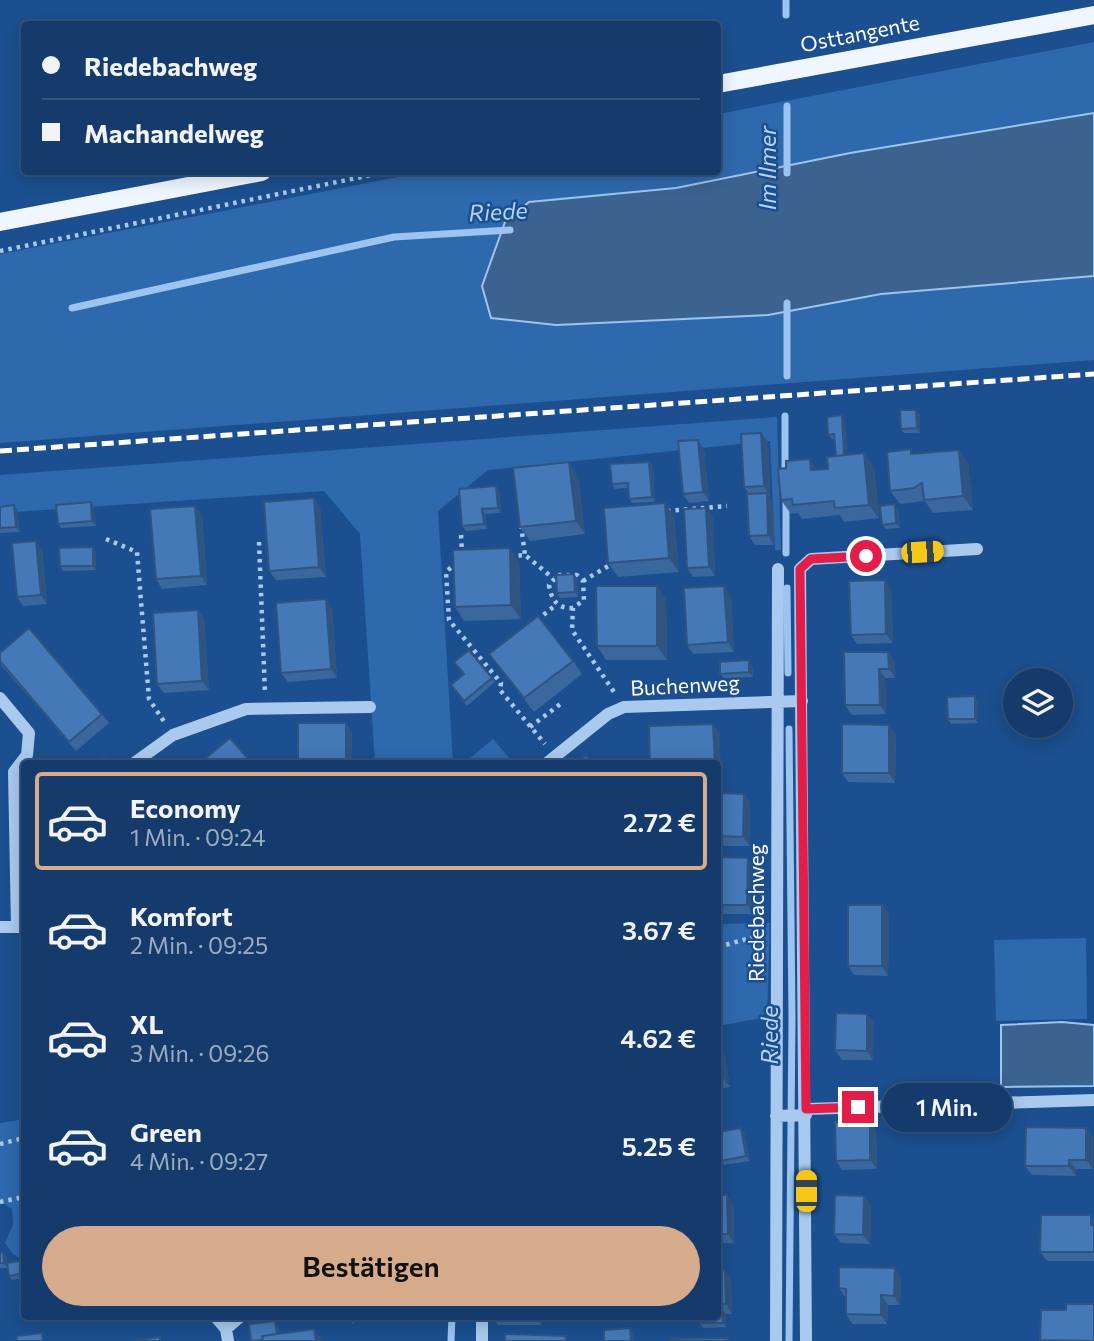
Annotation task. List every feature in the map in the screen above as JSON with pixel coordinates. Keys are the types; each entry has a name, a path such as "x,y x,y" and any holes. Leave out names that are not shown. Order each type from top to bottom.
{"main road":[{"name":"Osttangente","path":"721,83 1094,15"},
{"path":"0,222 246,175"}],"street":[{"path":"806,1341 800,569 811,559 976,549"},
{"name":"Riedebachweg","path":"776,1341 778,569"},
{"path":"0,698 29,733 27,755 23,760"},
{"name":"Buchenweg","path":"551,760 608,714 624,707 802,701"},
{"path":"138,760 173,735 246,709 370,707"},
{"path":"0,927 21,927 14,772 21,763"},
{"path":"778,1116 1094,1100"},
{"path":"218,1320 227,1335 238,1320"},
{"path":"482,1320 482,1341"}],"path":[{"path":"0,251 371,175"},
{"path":"661,511 727,506"},
{"path":"521,518 525,555"},
{"path":"461,535 463,557 446,572 449,620 500,682 500,690 530,727 551,760"},
{"path":"106,539 137,552 149,699 173,735"},
{"path":"258,542 265,708"},
{"path":"583,582 610,565 609,553"},
{"path":"500,556 525,555 553,578"},
{"path":"553,578 570,573 583,582"},
{"path":"553,578 550,591 557,604 573,608"},
{"path":"583,582 584,600"},
{"path":"573,608 591,597"},
{"path":"536,621 557,604"},
{"path":"573,608 572,630 624,707"},
{"path":"485,663 495,654"},
{"path":"530,727 563,702"},
{"path":"721,946 777,933"},
{"path":"0,1144 21,1139"},
{"path":"0,1202 21,1198"}],"shaded area":[{"path":"1094,42 1094,113 850,153 676,188 529,202 494,256 482,286 491,318 556,325 768,315 881,294 1094,276 1094,360 0,443 0,254 408,175 721,175 721,113"},
{"path":"1094,113 1094,276 881,294 768,315 556,325 491,318 482,286 505,222 529,202 676,188 850,153"},
{"path":"777,417 781,550 775,550 770,441 488,470 438,511 453,760 375,760 360,534 324,491 0,513 0,475"},
{"path":"493,739 510,759 509,760 468,760"},
{"path":"770,923 767,1017 721,1025 721,924"},
{"path":"1086,938 1087,1019 996,1021 994,940"},
{"path":"1062,1022 1094,1025 1094,1086 1001,1087 1001,1025"},
{"path":"21,1120 21,1259 5,1243 13,1225 12,1209 0,1201 0,1123"}],"building":[{"path":"900,410 916,410 917,428 901,429"},
{"path":"842,415 844,455 836,456 834,434 828,435 827,417"},
{"path":"761,433 764,486 744,487 741,434"},
{"path":"698,440 703,492 683,494 678,441"},
{"path":"911,449 911,454 959,450 963,496 924,500 922,483 914,488 890,491 887,452"},
{"path":"864,453 869,505 835,508 834,501 793,505 792,499 781,500 778,469 786,468 786,461 810,459 811,470 828,469 827,457"},
{"path":"569,462 576,521 520,527 513,468"},
{"path":"649,462 652,497 629,499 628,483 612,484 610,464"},
{"path":"496,486 498,508 482,509 484,524 462,526 459,489"},
{"path":"767,493 768,535 749,536 747,494"},
{"path":"314,498 319,567 269,571 264,502"},
{"path":"91,502 92,521 58,524 56,505"},
{"path":"665,503 669,558 608,563 604,508"},
{"path":"895,504 896,523 882,525 880,506"},
{"path":"14,505 16,527 0,528 0,507"},
{"path":"195,506 201,576 156,579 150,509"},
{"path":"706,508 709,567 687,568 684,509"},
{"path":"36,541 41,595 17,597 12,543"},
{"path":"93,547 93,566 60,566 59,548"},
{"path":"510,548 511,605 455,607 453,550"},
{"path":"574,574 575,592 557,593 556,575"},
{"path":"885,580 886,634 851,635 849,581"},
{"path":"596,586 657,586 657,646 597,646"},
{"path":"724,586 728,642 687,645 684,588"},
{"path":"326,599 331,669 281,673 276,603"},
{"path":"198,610 202,681 157,684 153,613"},
{"path":"538,616 573,661 524,698 489,654"},
{"path":"29,628 102,714 69,742 0,661 0,653"},
{"path":"469,650 492,678 464,701 451,685 464,674 454,662"},
{"path":"844,652 888,652 889,669 879,669 880,705 845,705"},
{"path":"749,660 749,672 720,674 720,662"},
{"path":"975,696 975,719 948,719 947,697"},
{"path":"298,723 346,723 346,760 298,760"},
{"path":"713,724 715,760 650,760 649,726"},
{"path":"842,724 889,725 889,773 842,773"},
{"path":"230,738 249,760 204,760"},
{"path":"721,793 744,794 743,837 721,836"},
{"path":"721,857 748,858 747,905 721,905"},
{"path":"848,905 882,905 882,966 848,966"},
{"path":"836,1013 867,1014 867,1051 835,1050"},
{"path":"835,1122 870,1122 870,1160 836,1161"},
{"path":"1026,1127 1086,1128 1086,1160 1069,1160 1069,1166 1025,1166"},
{"path":"741,1128 746,1156 721,1161 721,1131"},
{"path":"721,1195 727,1195 728,1234 721,1234"},
{"path":"835,1195 864,1196 863,1235 834,1234"},
{"path":"1041,1215 1091,1215 1091,1225 1094,1225 1094,1252 1040,1252"},
{"path":"3,1252 4,1263 0,1263 0,1253"},
{"path":"21,1261 21,1274 9,1276 7,1263"},
{"path":"839,1267 895,1268 894,1296 881,1295 881,1315 846,1314 846,1289 839,1288"},
{"path":"721,1270 725,1270 726,1304 721,1305"},
{"path":"1066,1304 1094,1304 1094,1341 1040,1340 1041,1310 1066,1310"},
{"path":"722,1309 723,1323 700,1323 700,1320 721,1320"},
{"path":"275,1321 277,1334 262,1336 263,1340 251,1341 249,1324"},
{"path":"630,1328 631,1341 604,1341 604,1330"},
{"path":"314,1329 316,1341 263,1341 262,1336"},
{"path":"42,1333 43,1341 17,1341 16,1336"},
{"path":"505,1334 566,1336 566,1341 505,1341"},
{"path":"160,1337 160,1341 132,1341"},
{"path":"727,1338 728,1341 670,1341 670,1339"}],"waterway":[{"name":"Im Ilmer","path":"786,0 786,15"},
{"name":"Im Ilmer","path":"787,106 787,173"},
{"name":"Riede","path":"72,308 394,237 510,230"},
{"name":"Riede","path":"787,303 787,376"},
{"name":"Riede","path":"785,416 785,475"},
{"name":"Riede","path":"786,497 786,553"},
{"name":"Riede","path":"787,588 788,673"},
{"name":"Riede","path":"789,729 792,1018 789,1341"},
{"path":"451,1341 452,1320"}],"railway":[{"path":"0,451 1094,374"}],"route":[{"path":"858,1107 806,1109 800,569 811,559 866,556"}]}
